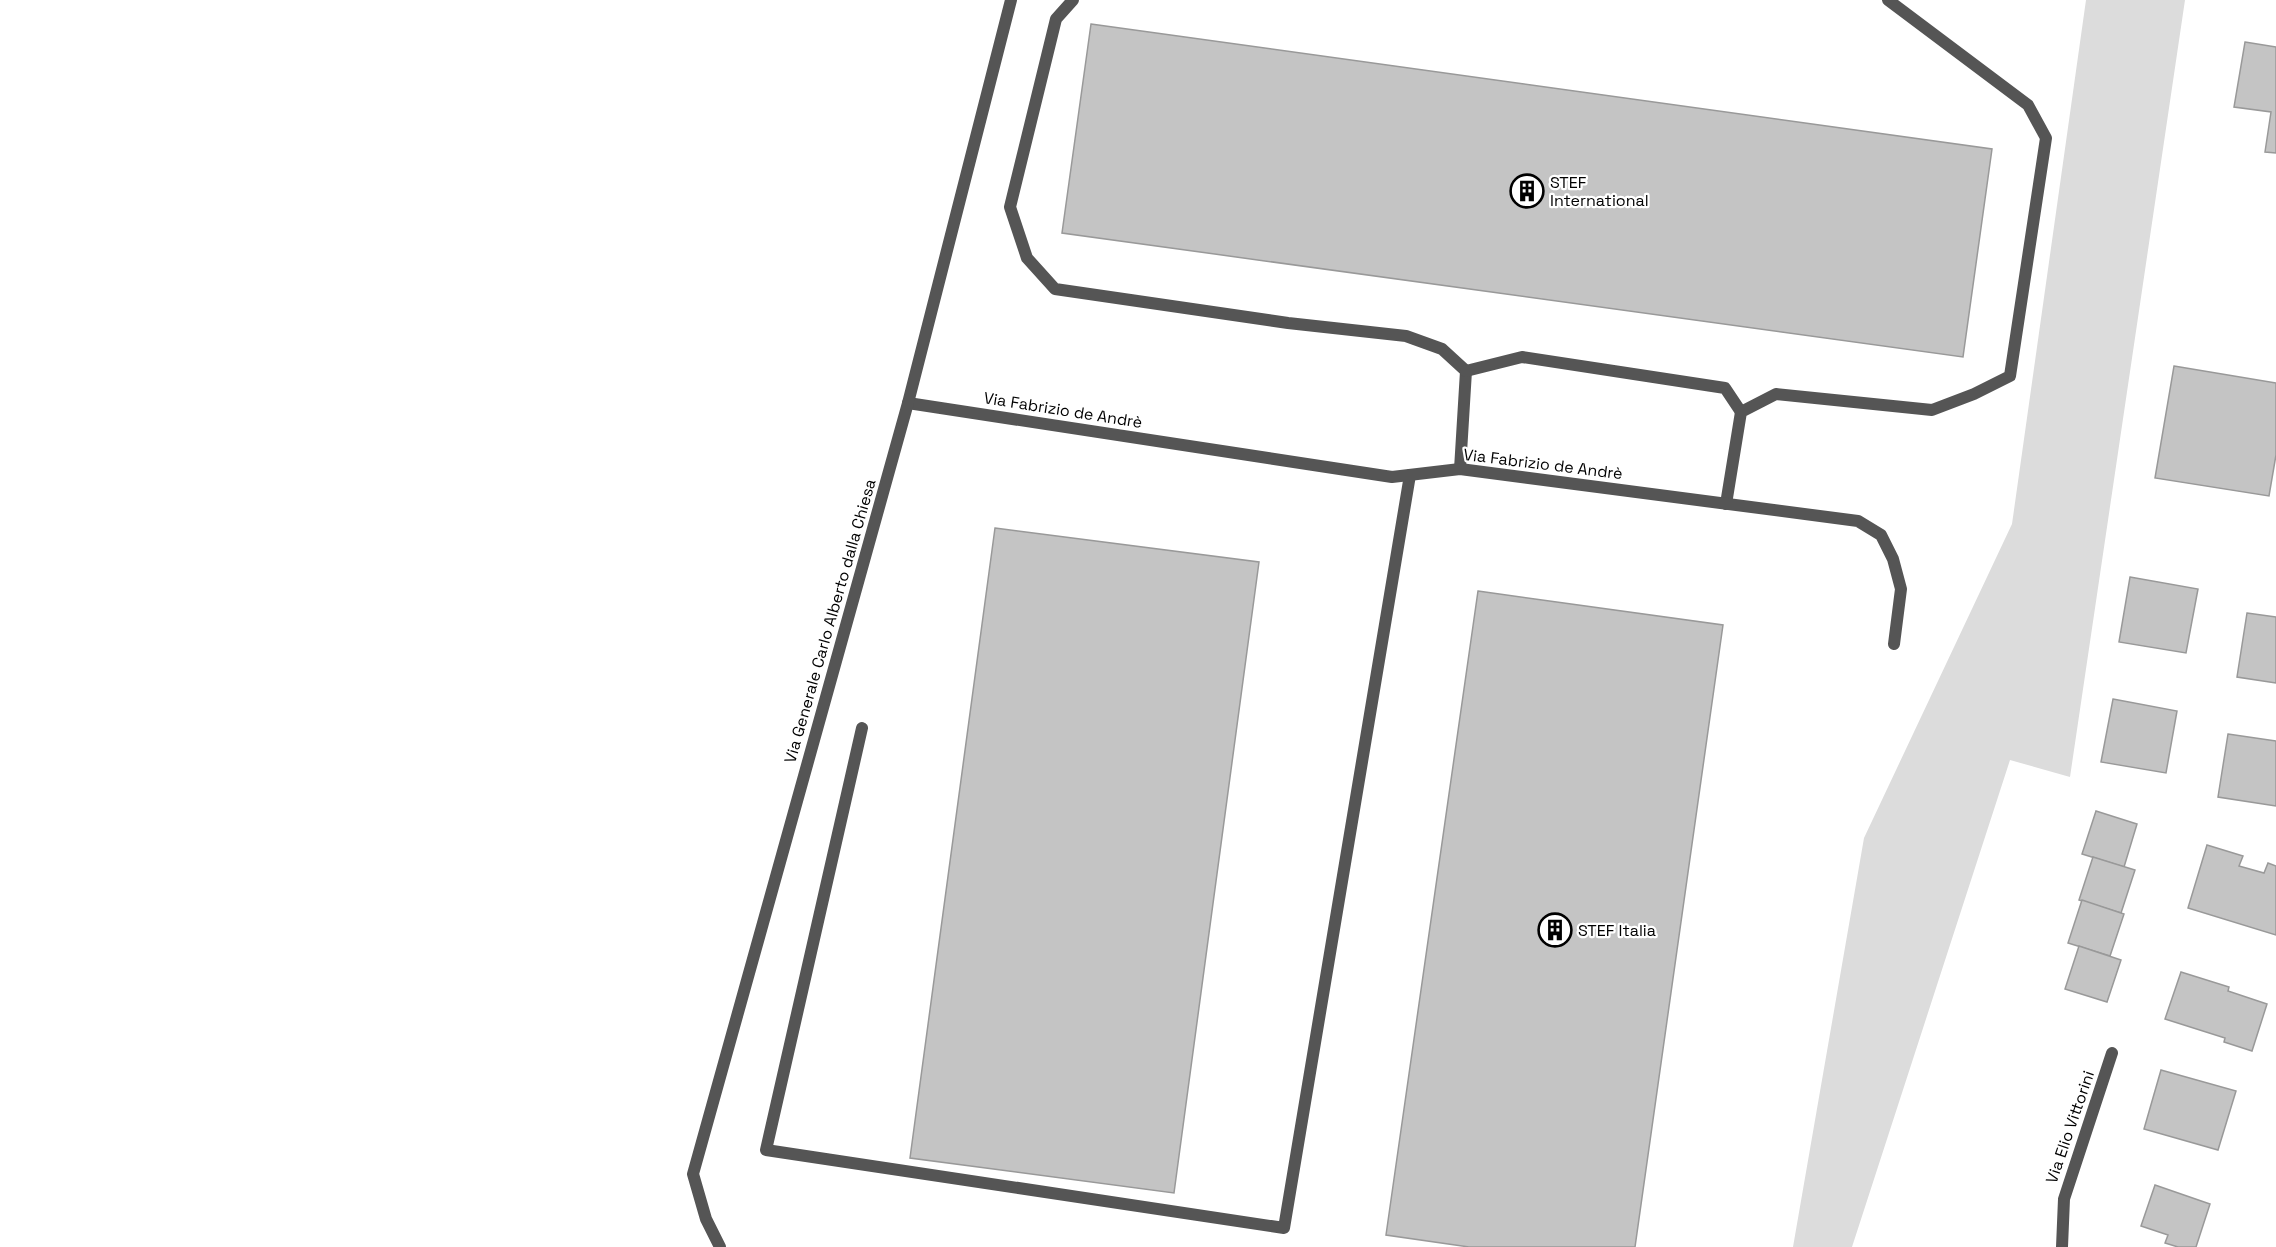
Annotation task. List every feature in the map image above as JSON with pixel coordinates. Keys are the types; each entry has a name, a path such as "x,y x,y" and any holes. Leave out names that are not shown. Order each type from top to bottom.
{"street":[{"name":"Via Generale Carlo Alberto dalla Chiesa","path":"720,1247 706,1219 693,1174 908,403 1011,0"},
{"path":"1072,0 1056,19 1010,207 1027,258 1055,289 1288,323 1406,336 1442,349 1466,371"},
{"path":"1741,412 1776,394 1932,410 1974,394 2010,376 2046,138 2028,105 1888,0"},
{"path":"1466,371 1522,357 1725,388 1741,412 1726,504"},
{"path":"1460,469 1466,371"},
{"name":"Via Fabrizio de Andrè","path":"908,403 1392,477 1460,469 1858,521 1881,535 1893,559 1901,589 1894,645"},
{"path":"862,728 766,1150 1284,1228 1410,475"},
{"name":"Via Elio Vittorini","path":"2062,1247 2064,1199 2112,1053"}],"shaded area":[{"path":"2086,0 2185,0 2070,777 2010,760 1852,1247 1793,1247 1864,838 2012,524"}],"building":[{"name":"STEF International","path":"1091,24 1992,149 1963,357 1062,233"},
{"path":"2245,42 2276,47 2276,153 2265,152 2271,112 2234,107"},
{"path":"2174,366 2276,383 2276,455 2269,496 2155,478"},
{"path":"995,528 1259,562 1174,1193 910,1158"},
{"path":"2130,577 2198,589 2186,653 2119,642"},
{"name":"STEF Italia","path":"1478,591 1723,625 1635,1247 1469,1247 1386,1235"},
{"path":"2247,613 2276,617 2276,683 2237,677"},
{"path":"2113,699 2177,711 2166,773 2101,762"},
{"path":"2228,734 2276,741 2276,806 2218,797"},
{"path":"2096,811 2137,824 2124,867 2082,854"},
{"path":"2207,845 2243,856 2239,866 2264,873 2268,863 2276,866 2276,935 2188,908"},
{"path":"2093,857 2135,870 2121,913 2079,900"},
{"path":"2082,900 2124,914 2110,956 2068,943"},
{"path":"2079,946 2121,960 2107,1002 2065,989"},
{"path":"2181,972 2229,987 2228,991 2267,1004 2252,1051 2224,1042 2225,1038 2165,1019"},
{"path":"2161,1070 2236,1091 2218,1150 2144,1129"},
{"path":"2155,1185 2210,1204 2196,1247 2178,1247 2165,1243 2168,1235 2141,1226"}],"place":[{"name":"STEF International","path":"1527,191"},
{"name":"STEF Italia","path":"1555,930"}]}
